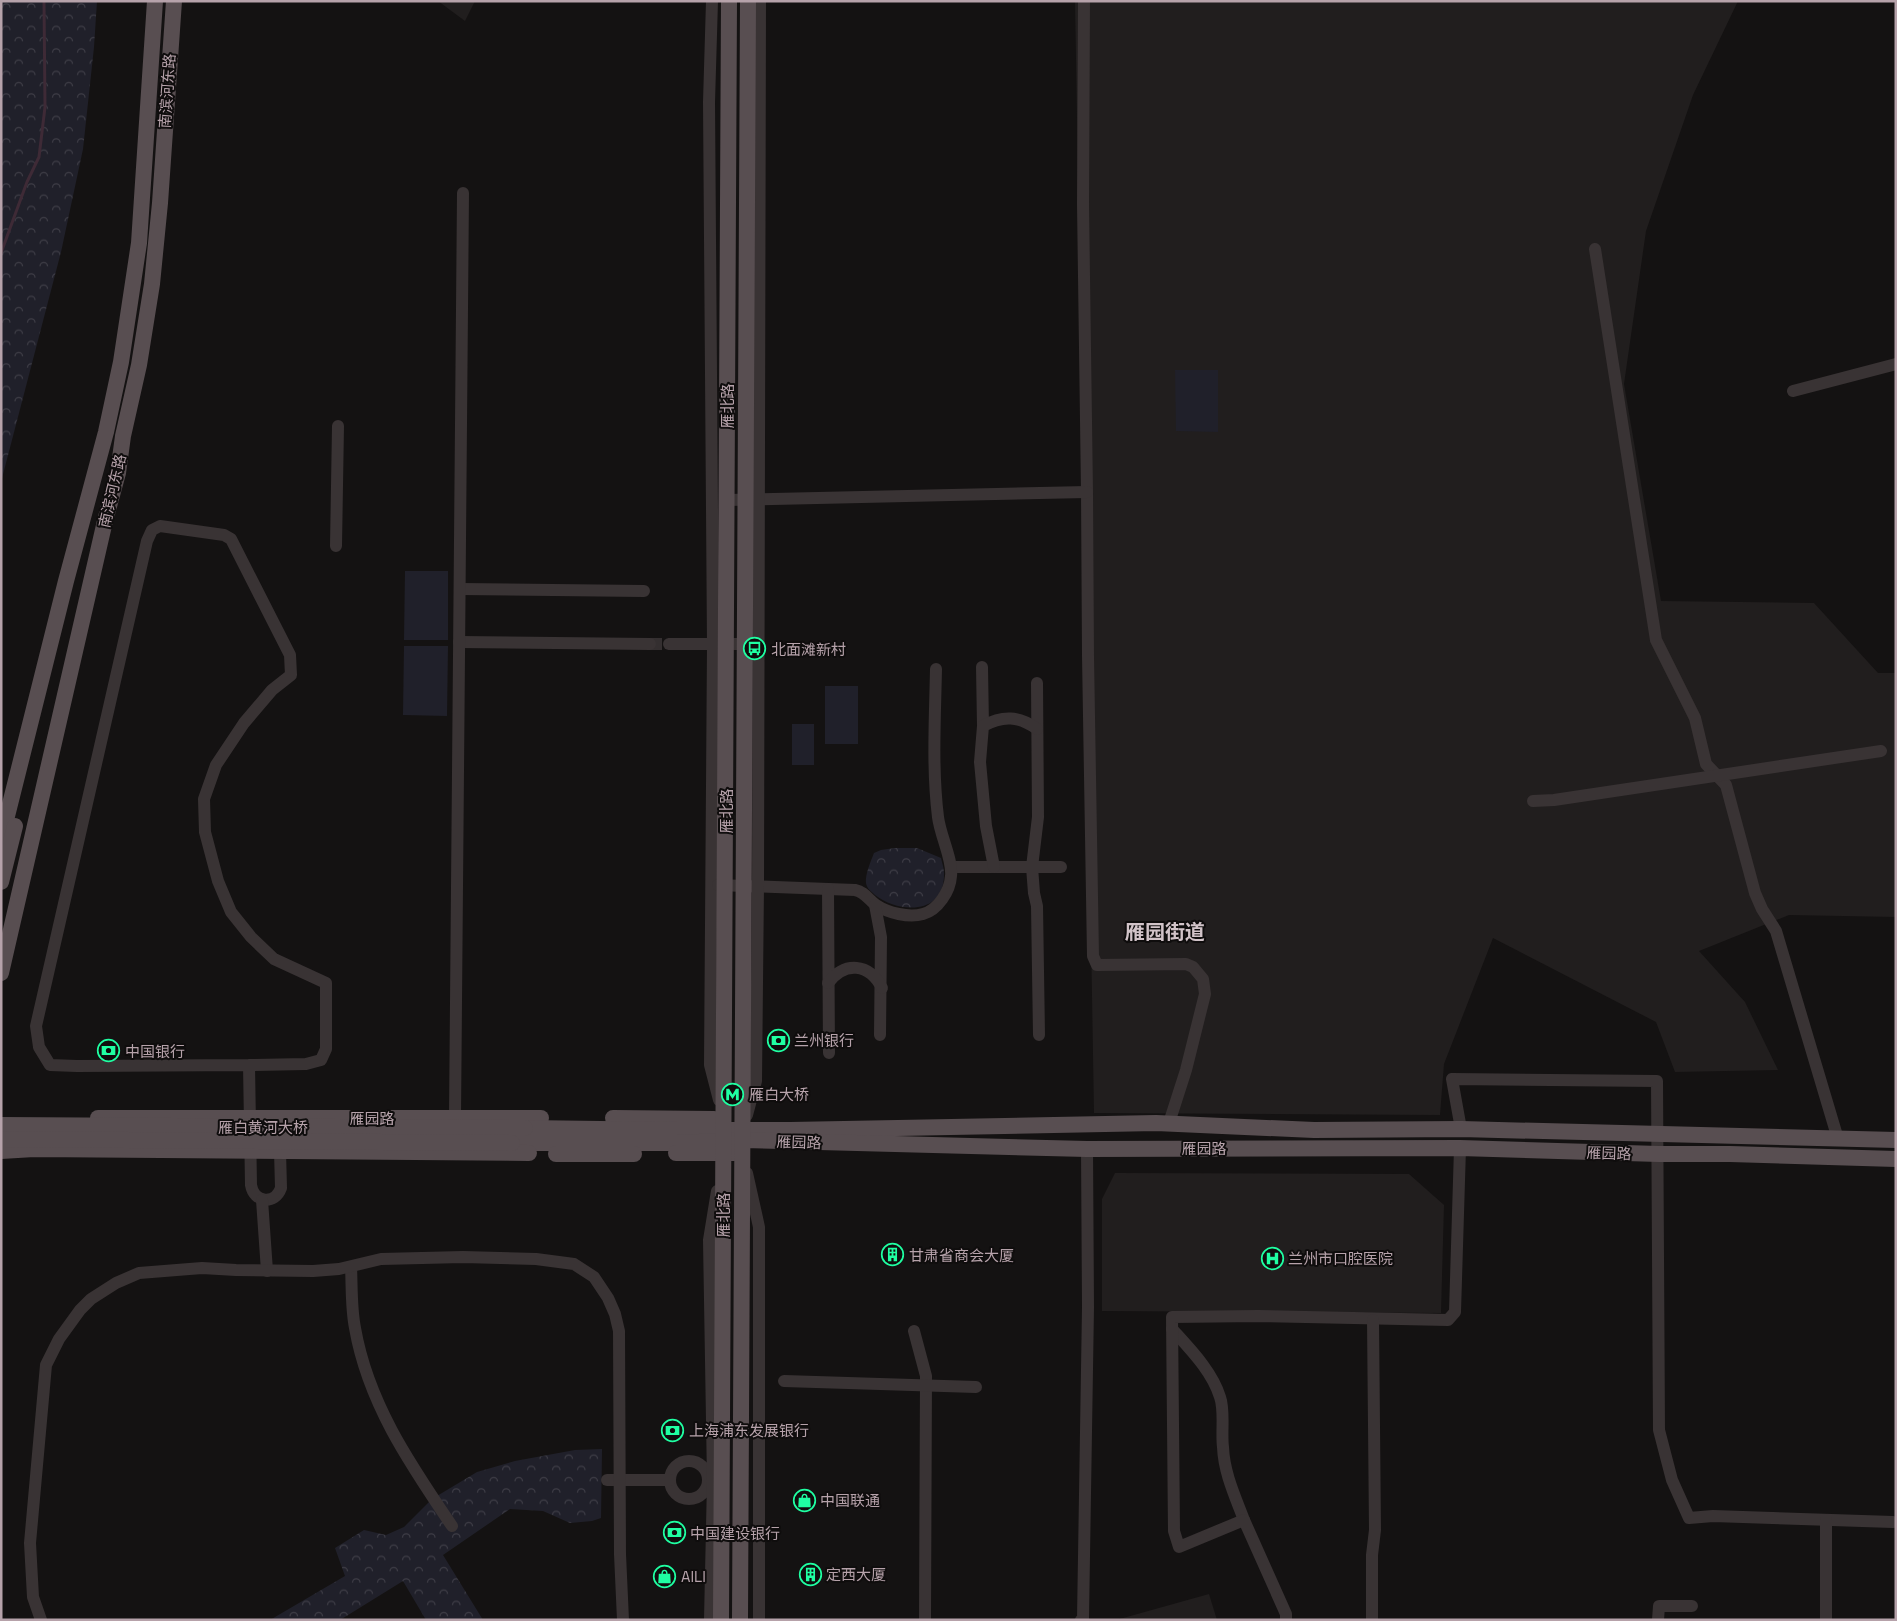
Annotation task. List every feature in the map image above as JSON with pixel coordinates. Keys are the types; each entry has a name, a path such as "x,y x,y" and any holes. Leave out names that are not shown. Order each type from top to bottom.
{"main road":[{"name":"南滨河东路","path":"1,840 114,397 134,283 142,203 155,1"},
{"name":"南滨河东路","path":"1,973 105,521 118,473 123,436 139,365 157,244 174,1"},
{"name":"雁北路","path":"721,1620 714,1481 724,1135 718,885 720,645 727,500 729,1"},
{"name":"雁北路","path":"740,1620 743,1135 751,886 753,499 748,1"},
{"path":"83,515 105,521"},
{"path":"1,882 64,619 66,581"},
{"name":"雁园路","path":"1,1117 455,1118 724,1135 1169,1123 1314,1130 1461,1129 1896,1140"},
{"name":"雁白黄河大桥","path":"1,1125 525,1128"},
{"name":"雁园路","path":"525,1128 677,1130 724,1135 1087,1149 1460,1148 1896,1159"},
{"path":"1460,1148 1461,1129"},
{"name":"雁园路","path":"512,1142 677,1144 724,1135"},
{"name":"雁园路","path":"1,1151 34,1149 600,1155 724,1135"},
{"name":"雁白黄河大桥","path":"1,1139 512,1142"}],"street":[{"path":"712,1 709,112 720,645"},
{"path":"753,499 760,1"},
{"path":"1084,1 1083,204 1093,956 1097,965 1186,964 1193,967 1203,979 1204,994 1186,1070 1169,1123"},
{"path":"455,1118 463,193"},
{"path":"1595,250 1656,640 1694,718 1706,764 1726,786 1755,893 1762,909 1776,931 1838,1139"},
{"path":"1793,391 1896,364"},
{"path":"336,546 338,426"},
{"path":"727,500 1088,492"},
{"path":"160,526 224,535 232,539 290,656 291,675 272,690 244,723 216,765 204,799 205,832 218,881 231,912 251,937 274,959 326,983 326,1049 321,1060 306,1064 249,1065 50,1065 39,1047 36,1026 147,541 152,530 160,526"},
{"path":"460,589 644,591"},
{"path":"459,642 650,644"},
{"path":"669,644 752,644"},
{"path":"982,667 983,726 980,762 986,826 994,867"},
{"path":"718,885 861,891 876,905 893,913 912,915 930,911 938,905 948,888 951,878 951,867 943,844 938,820 933,771 936,669"},
{"path":"1037,683 1038,817 1032,867 1034,893 1038,906 1039,1035"},
{"path":"983,726 993,720 1005,717 1022,720 1037,729"},
{"path":"1533,801 1554,800 1881,751"},
{"path":"951,867 1061,868"},
{"path":"828,889 829,1053"},
{"path":"876,905 881,937 882,988 880,1035"},
{"path":"828,983 834,975 842,970 861,968 870,972 882,988"},
{"path":"249,1065 252,1190 262,1200 272,1199 279,1192 280,1151"},
{"path":"1461,1129 1452,1078 1657,1081 1659,1154 1659,1430 1672,1480 1689,1518 1713,1516 1893,1522"},
{"path":"743,1135 758,1226 759,1620"},
{"path":"1244,1520 1179,1548 1174,1531 1172,1317 1258,1316 1373,1320 1448,1320 1455,1312 1460,1148"},
{"path":"1081,1620 1083,1618 1087,1336 1087,1149"},
{"path":"262,1200 267,1271"},
{"path":"41,1620 33,1597 30,1543 46,1365 59,1339 80,1310 91,1299 116,1283 139,1273 202,1268 313,1271 351,1267 380,1259 463,1257 536,1259 574,1264 594,1277 608,1298 615,1314 619,1331 613,1480 620,1554 622,1620"},
{"path":"351,1267 354,1327 370,1386 402,1451 452,1526"},
{"path":"1372,1620 1372,1555 1375,1530 1373,1320"},
{"path":"1172,1329 1195,1354 1214,1382 1221,1399 1226,1472 1244,1520 1286,1614 1286,1620"},
{"path":"914,1331 926,1376 925,1620"},
{"path":"784,1381 976,1387"},
{"path":"710,1620 714,1481 703,1467 689,1461 682,1462 676,1466 670,1480 671,1487 675,1493 682,1498 689,1499 696,1498 702,1494 714,1481 741,1483"},
{"path":"613,1480 670,1480"},
{"path":"1826,1520 1826,1620"},
{"path":"1658,1620 1659,1606 1692,1606"}],"shaded area":[{"path":"438,1 475,1 465,21"},
{"path":"1075,1 1738,1 1693,95 1646,231 1624,384 1661,601 1814,603 1878,673 1896,673 1896,917 1789,915 1699,951 1745,1002 1778,1070 1675,1072 1656,1022 1493,938 1444,1064 1440,1115 1094,1113"},
{"name":"兰州市口腔医院","path":"1115,1173 1409,1174 1444,1205 1441,1313 1102,1311 1102,1199"},
{"path":"1209,1594 1217,1620 1116,1620"}],"green space":[{"path":"1,1 97,1 83,149 61,252 1,482"},
{"path":"1175,370 1218,370 1218,432 1176,431"},
{"path":"405,571 448,571 448,640 404,640"},
{"path":"404,646 448,646 447,716 403,715"},
{"path":"825,686 858,686 858,744 825,744"},
{"path":"792,724 814,724 814,765 792,765"},
{"path":"895,848 917,848 941,858 944,873 942,887 937,897 929,903 919,907 896,905 875,895 867,887 866,876 874,853"},
{"path":"602,1449 601,1518 592,1521 570,1523 543,1511 510,1509 443,1555 483,1620 426,1620 403,1581 340,1620 270,1620 345,1576 335,1548 364,1530 386,1535 404,1527 432,1499 477,1472 515,1461 575,1450"}],"waterway":[{"path":"1,253 27,182 39,157 45,107 44,1"}],"tunnel":[{"path":"650,644 669,644"}],"place":[{"name":"北面滩新村","path":"755,649"},
{"name":"兰州银行","path":"778,1040"},
{"name":"中国银行","path":"109,1051"},
{"name":"雁白大桥","path":"733,1094"},
{"name":"甘肃省商会大厦","path":"893,1255"},
{"name":"兰州市口腔医院","path":"1272,1258"},
{"name":"上海浦东发展银行","path":"673,1430"},
{"name":"中国联通","path":"804,1500"},
{"name":"中国建设银行","path":"674,1533"},
{"name":"定西大厦","path":"810,1574"},
{"name":"AILI","path":"665,1576"}],"district":[{"name":"雁园街道","path":"1165,932"}]}
